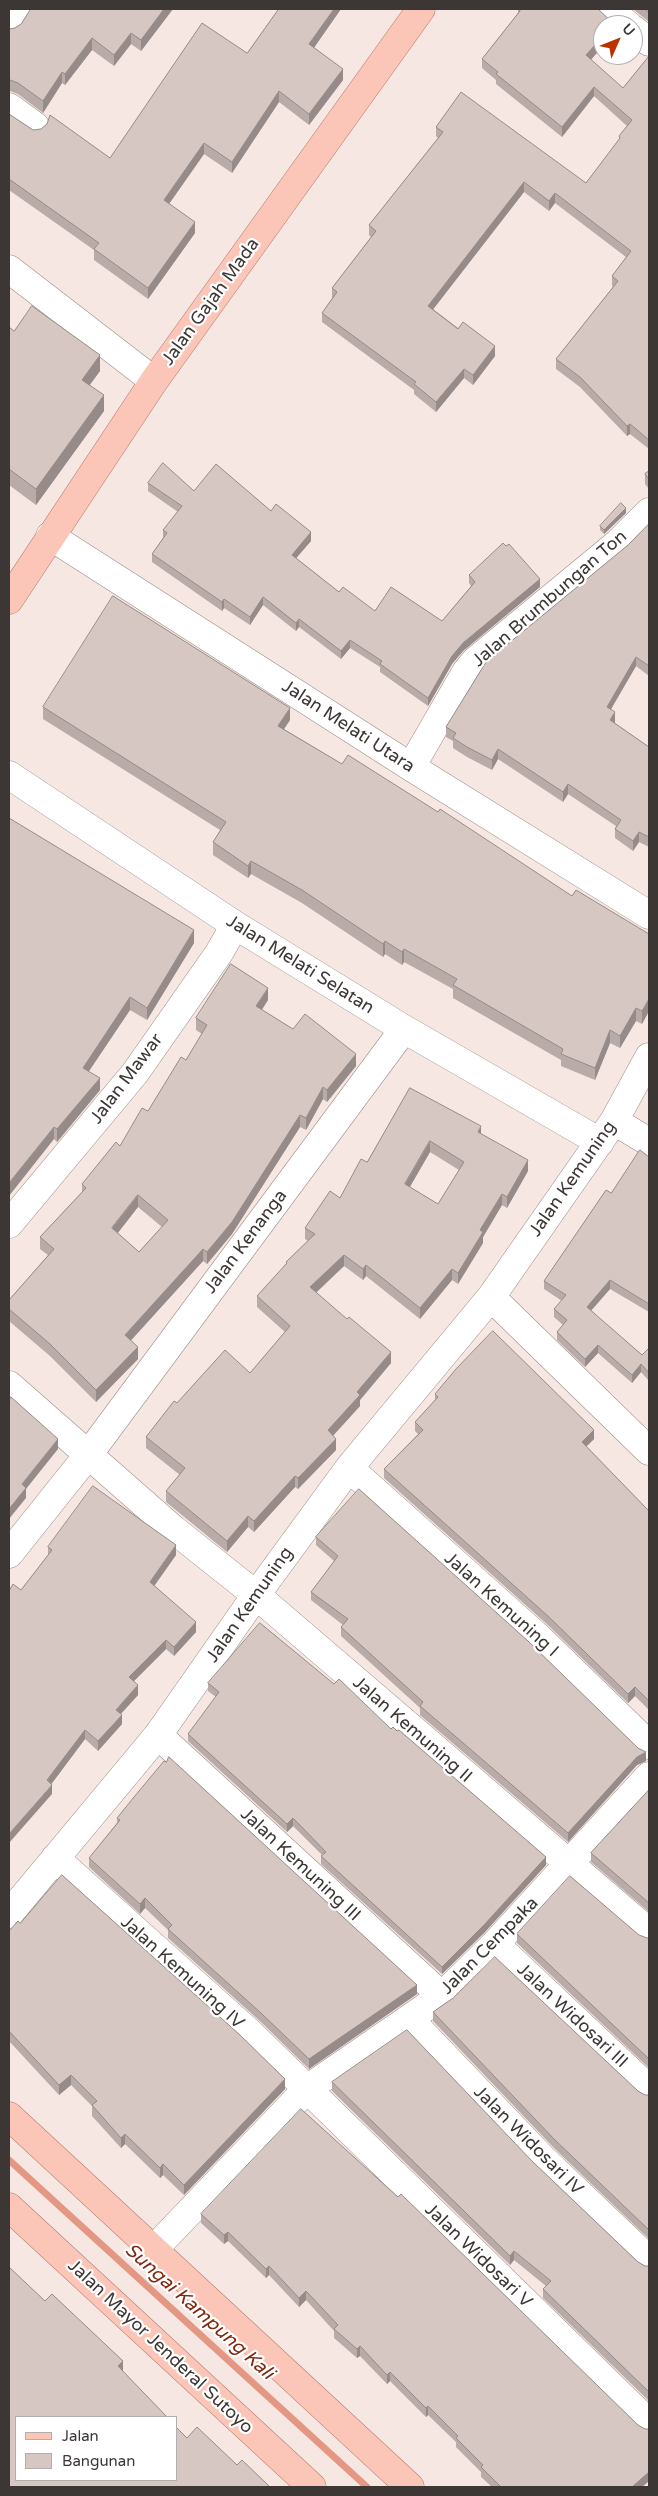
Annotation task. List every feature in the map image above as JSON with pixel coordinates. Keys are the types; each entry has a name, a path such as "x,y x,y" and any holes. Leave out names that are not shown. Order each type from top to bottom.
{"main road":[{"name":"Jalan Gajah Mada","path":"9,600 154,381 421,9"},
{"path":"13,2129 154,2249 410,2487"},
{"name":"Jalan Mayor Jenderal Sutoyo","path":"9,2207 312,2487"}],"street":[{"path":"9,25 21,9"},
{"path":"9,107 35,126"},
{"path":"9,269 154,381"},
{"name":"Jalan Brumbungan Ton","path":"411,767 474,661 614,546 649,512"},
{"name":"Jalan Melati Utara","path":"50,536 411,767 649,915"},
{"name":"Jalan Melati Selatan","path":"9,775 235,925 404,1029 607,1131 649,1142"},
{"name":"Jalan Mawar","path":"9,1224 135,1074 235,925"},
{"name":"Jalan Kenanga","path":"9,1554 88,1455 404,1029"},
{"name":"Jalan Kemuning","path":"9,1914 158,1735 256,1595 349,1468 491,1297 607,1131 649,1057"},
{"path":"491,1297 649,1452"},
{"path":"9,1385 173,1529 256,1595"},
{"name":"Jalan Kemuning I","path":"349,1468 538,1638 649,1745"},
{"name":"Jalan Kemuning II","path":"256,1595 649,1932"},
{"name":"Jalan Kemuning III","path":"158,1735 442,1996"},
{"name":"Jalan Cempaka","path":"154,2249 307,2089 410,2020 442,1996 495,1944 649,1776"},
{"name":"Jalan Kemuning IV","path":"55,1858 251,2034 307,2089"},
{"name":"Jalan Widosari III","path":"495,1944 649,2089"},
{"name":"Jalan Widosari IV","path":"410,2020 543,2159 649,2260"},
{"name":"Jalan Widosari V","path":"307,2089 649,2423"}],"building":[{"path":"31,9 164,9 141,40 131,33 114,55 92,38 65,74 62,72 43,101 18,83 9,81 9,29 21,24"},
{"path":"279,9 334,9 309,44 343,69 309,114 279,91 232,162 204,143 164,200 195,222 148,288 94,249 99,243 9,179 9,114 33,130 41,129 47,124 50,115 110,158 202,23 247,53"},
{"path":"518,9 598,9 604,15 593,15 593,47 586,55 593,61 593,65 597,65 623,88 649,56 649,440 630,424 627,426 580,377 556,359 618,281 612,276 631,251 555,193 549,201 524,182 428,306 458,329 463,322 495,346 473,375 464,369 436,402 414,384 416,382 322,313 337,292 332,288 376,231 369,225 443,132 436,127 461,92 586,183 632,120 594,87 562,127 496,74 498,72 482,59 520,11"},
{"path":"32,306 100,355 82,380 104,395 36,489 9,469 9,327 14,331"},
{"path":"163,463 194,491 216,464 271,511 276,504 311,532 292,555 339,592 343,587 375,611 391,587 442,621 475,582 469,575 503,543 506,546 509,544 540,579 463,643 452,656 428,698 380,664 382,661 350,640 341,651 299,619 296,623 263,597 250,617 224,599 222,602 152,554 167,533 163,530 182,506 148,483"},
{"path":"649,471 649,479 645,474"},
{"path":"621,503 626,508 604,530 600,526"},
{"path":"649,524 649,666 636,657 607,707 615,712 610,720 649,747 649,837 639,832 633,841 615,829 621,820 568,784 563,792 498,749 492,760 453,738 456,733 446,727 486,662 628,545"},
{"path":"113,596 290,708 278,726 342,764 348,755 438,812 440,809 572,896 576,890 649,934 649,999 642,1011 636,1008 620,1036 610,1030 595,1068 561,1054 563,1049 453,985 457,979 404,949 402,952 385,941 383,944 302,890 251,861 248,866 213,842 226,822 43,707"},
{"path":"9,818 194,930 147,1008 130,997 83,1068 100,1078 57,1129 54,1127 9,1183"},
{"path":"231,964 268,988 256,1006 293,1029 305,1014 356,1054 327,1090 323,1087 306,1118 300,1115 232,1222 207,1252 203,1249 125,1335 138,1347 96,1390 50,1344 9,1309 9,1300 54,1249 40,1237 86,1188 82,1184 116,1142 120,1146 142,1108 148,1111 181,1057 186,1060 207,1025 196,1018","holes":["138,1195 168,1220 139,1252 112,1228"]},
{"path":"410,1088 481,1126 478,1132 528,1160 507,1197 502,1194 480,1230 483,1232 458,1273 452,1269 420,1308 366,1265 363,1269 344,1255 310,1287 347,1319 349,1317 391,1352 357,1392 360,1395 328,1430 336,1439 298,1478 295,1476 254,1521 248,1516 227,1541 166,1491 185,1468 146,1437 174,1401 177,1403 225,1350 250,1373 290,1326 257,1296 286,1262 315,1234 305,1228 330,1191 340,1198 361,1159 367,1162","holes":["430,1141 464,1162 438,1204 405,1184"]},
{"path":"640,1150 649,1157 649,1304 610,1280 587,1307 642,1355 649,1348 649,1373 641,1364 632,1375 598,1345 585,1359 557,1332 567,1320 554,1309 566,1295 544,1281 606,1190 611,1193"},
{"path":"493,1331 594,1430 582,1442 649,1511 649,1701 635,1687 628,1694 549,1617 384,1469 423,1430 415,1422 438,1397 435,1394"},
{"path":"11,1397 58,1439 22,1484 26,1488 9,1509 9,1401"},
{"path":"93,1486 176,1545 150,1582 196,1622 174,1647 166,1640 129,1677 138,1685 116,1710 122,1715 98,1741 85,1730 47,1780 52,1785 9,1834 9,1591 13,1584 21,1590 52,1550 48,1547"},
{"path":"359,1489 528,1641 638,1748 646,1752 637,1757 568,1833 420,1706 423,1702 341,1627 348,1619 311,1592 338,1556 316,1537"},
{"path":"260,1623 334,1684 339,1679 391,1729 393,1727 397,1731 399,1730 546,1857 484,1925 442,1967 321,1856 326,1852 293,1818 287,1824 188,1734 219,1692 208,1683"},
{"path":"169,1757 417,1985 309,2059 168,1929 172,1925 145,1898 140,1904 89,1858 120,1820 117,1818"},
{"path":"649,1790 649,1903 591,1853"},
{"path":"62,1875 240,2035 285,2079 184,2185 163,2164 160,2168 125,2134 121,2138 92,2105 97,2101 71,2075 59,2085 9,2031 9,1931 18,1921 20,1923"},
{"path":"570,1876 639,1935 649,1938 649,2059 517,1934"},
{"path":"495,1957 638,2091 649,2095 649,2230 554,2139 433,2012 453,1998"},
{"path":"407,2030 532,2161 638,2262 649,2266 649,2392 543,2289 551,2281 514,2251 510,2256 332,2082"},
{"path":"301,2109 398,2197 401,2194 638,2425 649,2429 649,2472 632,2487 501,2487 481,2467 483,2465 456,2438 458,2436 428,2406 426,2408 390,2372 387,2375 360,2346 357,2349 334,2329 338,2325 306,2291 299,2298 269,2266 266,2269 228,2232 224,2235 201,2214"},
{"path":"9,2267 45,2301 52,2294 123,2361 118,2366 166,2416 15,2416 15,2481 178,2481 178,2429 187,2438 197,2427 237,2465 242,2460 269,2486 267,2487 9,2487"}],"waterway":[{"name":"Sungai Kampung Kali","path":"9,2160 367,2487"}]}
